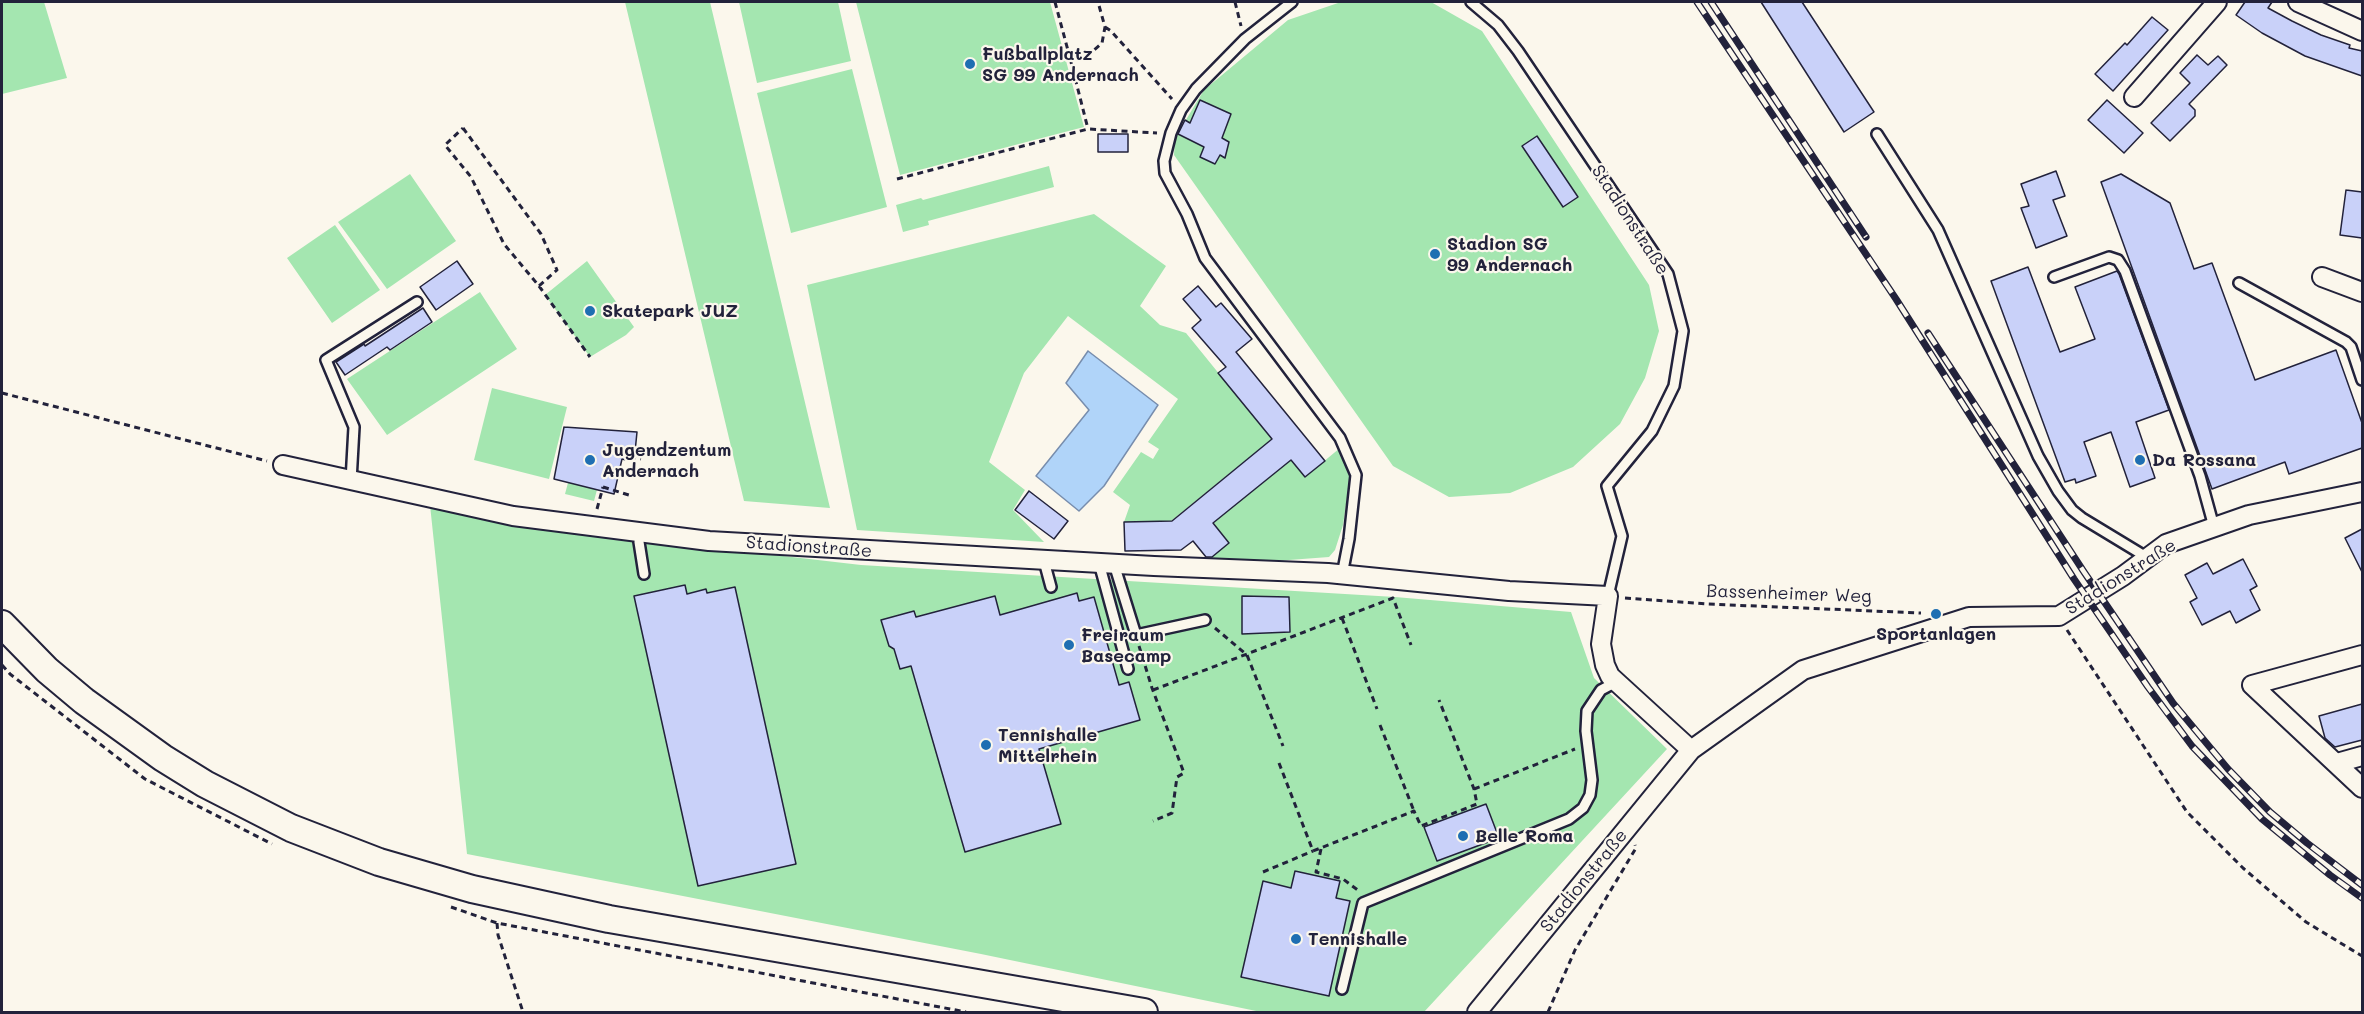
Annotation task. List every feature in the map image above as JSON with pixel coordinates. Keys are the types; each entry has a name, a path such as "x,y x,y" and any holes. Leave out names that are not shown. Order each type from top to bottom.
{"street":[{"path":"2134,97 2217,2"},
{"path":"2298,2 2362,31"},
{"path":"2322,277 2362,292"},
{"name":"Stadionstraße","path":"283,465 513,516 609,534 640,534 709,541 1044,561 1342,575 1509,591 1608,596 1601,644 1605,665 1610,676 1691,750"},
{"name":"Stadionstraße","path":"1481,1010 1691,750 1803,670 1969,617 2059,616 2114,582 2166,544 2249,515 2362,492"},
{"path":"2,624 47,669 84,701 163,758 205,784 265,816 336,847 380,862 471,889 597,917 1143,1012"},
{"path":"2362,655 2252,685 2362,788"},
{"path":"2337,763 2362,756"}],"lane":[{"path":"1292,2 1245,39 1196,89 1181,110 1171,133 1164,161 1165,173 1187,214 1204,258 1340,438 1356,475 1349,539 1342,575"},
{"name":"Stadionstraße","path":"1471,2 1481,8 1498,25 1518,51 1668,274 1683,331 1674,386 1652,431 1607,486 1622,537 1608,596"},
{"path":"1877,134 1938,230 2034,447 2058,490 2072,510 2082,518 2148,558"},
{"path":"2054,277 2109,257 2118,260 2125,271 2200,476 2214,527"},
{"path":"2240,283 2346,342 2351,347 2362,380"},
{"path":"351,481 354,427 326,360 417,302"},
{"path":"640,534 644,574"},
{"path":"1044,561 1051,587"},
{"path":"1106,564 1136,635 1205,620"},
{"path":"1106,564 1128,669"},
{"path":"1342,989 1363,903 1569,819 1584,808 1590,795 1592,780 1587,711 1601,690 1616,681"}],"path":[{"path":"1055,2 1088,129"},
{"path":"1070,58 1094,50 1102,42 1105,27 1098,2"},
{"path":"1235,2 1245,39"},
{"path":"1105,27 1181,110"},
{"path":"539,286 557,270 541,234 463,128 446,145 471,177 504,244 539,286 590,357"},
{"path":"897,179 1088,129 1171,133"},
{"path":"2,393 283,465"},
{"path":"620,454 641,459"},
{"path":"603,487 632,496"},
{"name":"Bassenheimer Weg","path":"1608,596 1707,604 1926,613"},
{"path":"1153,690 1393,598 1412,645"},
{"path":"2059,616 2187,812 2243,868 2306,922 2362,956"},
{"path":"1342,618 1377,709"},
{"path":"1205,620 1247,655 1283,746"},
{"path":"1136,635 1153,690 1184,773 1177,777 1172,813 1153,821"},
{"path":"1380,725 1420,826 1477,804 1474,789 1439,700"},
{"path":"1474,789 1588,744"},
{"path":"1279,763 1313,851"},
{"path":"1263,872 1414,811"},
{"path":"1548,1012 1575,950 1636,848 1629,826"},
{"path":"1321,849 1316,872 1343,879 1370,900"},
{"path":"497,923 498,935 523,1012"}],"green space":[{"path":"2,2 44,2 67,78 2,94"},
{"path":"625,2 710,2 830,508 744,501"},
{"path":"739,2 838,2 851,61 757,83"},
{"name":"Fußballplatz SG 99 Andernach","path":"856,2 1050,2 1084,127 900,175"},
{"name":"Stadion SG 99 Andernach","path":"1341,2 1431,2 1482,31 1649,285 1659,331 1645,378 1620,424 1573,467 1510,493 1449,497 1393,466 1174,155 1175,138 1204,90 1288,20"},
{"path":"852,69 887,207 791,233 757,93"},
{"path":"1049,166 1054,187 928,221 929,225 903,232 896,205 921,198 923,200"},
{"path":"410,174 456,241 387,289 338,222"},
{"path":"1094,214 1166,266 1140,306 1160,325 1186,333 1272,439 1171,521 1124,522 1130,505 1113,492 1141,452 1153,459 1159,449 1148,442 1178,399 1068,316 1024,373 989,462 1025,490 1013,510 1044,542 857,530 807,285"},
{"path":"335,225 380,290 332,323 287,258"},
{"name":"Skatepark JUZ","path":"587,261 634,327 626,335 590,357 545,295"},
{"path":"480,292 517,349 387,435 347,379"},
{"path":"492,388 567,407 549,479 474,460"},
{"path":"1340,448 1350,477 1343,525 1335,550 1329,557 1262,562 1208,560 1229,543 1213,523 1291,460 1305,477"},
{"path":"569,479 598,486 594,501 565,494"},
{"path":"430,505 559,530 861,565 1395,597 1571,612 1594,678 1667,749 1424,1012 1261,1012 981,954 467,854"}],"water":[{"path":"1088,351 1158,405 1104,486 1079,511 1036,476 1089,410 1066,383"}],"building":[{"path":"1761,2 1802,2 1874,112 1844,132"},
{"path":"2245,2 2272,2 2268,8 2321,35 2350,45 2349,48 2362,51 2362,76 2305,56 2262,33 2236,15"},
{"path":"2152,17 2168,30 2113,91 2095,74 2125,43 2127,45"},
{"path":"2197,55 2208,65 2218,56 2227,65 2189,104 2195,110 2195,116 2170,141 2151,123 2190,83 2180,73"},
{"path":"1200,100 1231,114 1222,138 1229,142 1225,158 1220,155 1215,164 1200,157 1204,147 1178,134 1185,120 1190,123"},
{"path":"2107,100 2143,133 2124,153 2088,120"},
{"path":"1098,134 1128,134 1128,152 1098,152"},
{"path":"1537,136 1578,197 1563,207 1522,146"},
{"path":"2056,171 2065,196 2053,200 2067,236 2036,248 2021,208 2029,206 2021,184"},
{"path":"2121,174 2170,203 2194,269 2212,263 2255,380 2336,350 2362,423 2362,448 2289,474 2285,462 2212,489 2101,182"},
{"path":"2346,190 2362,192 2362,238 2340,235"},
{"path":"457,261 473,284 436,310 420,287"},
{"path":"2028,267 2060,352 2095,339 2075,287 2117,271 2119,274 2169,410 2136,422 2155,478 2130,487 2111,432 2084,442 2096,476 2076,483 2075,479 2065,482 1991,281"},
{"path":"1198,286 1216,307 1221,303 1252,339 1236,352 1325,461 1305,477 1291,460 1213,523 1229,543 1212,557 1206,557 1193,541 1181,550 1125,551 1124,522 1172,521 1272,439 1218,373 1226,367 1192,328 1201,320 1183,299"},
{"path":"423,308 432,322 390,350 387,347 345,375 336,362"},
{"name":"Jugendzentum Andernach","path":"564,427 637,432 634,462 622,459 614,494 554,479"},
{"path":"1029,491 1068,521 1054,539 1015,510"},
{"path":"2362,529 2362,572 2345,538"},
{"path":"2243,559 2257,586 2250,590 2260,610 2236,623 2230,611 2202,625 2190,602 2197,598 2185,575 2207,563 2213,574"},
{"path":"685,585 687,594 706,589 707,593 735,587 796,864 698,886 634,596"},
{"path":"1077,593 1079,601 1094,597 1119,685 1129,682 1140,720 1039,749 1061,824 965,852 911,666 900,669 894,649 889,646 881,620 914,611 916,617 995,596 1000,615"},
{"path":"1242,596 1289,597 1290,632 1242,634"},
{"path":"2362,704 2362,740 2335,747 2325,738 2319,716"},
{"path":"1486,804 1499,838 1437,861 1424,827"},
{"name":"Tennishalle","path":"1295,871 1340,881 1336,898 1350,901 1329,996 1241,977 1263,881 1291,888"}],"railway":[{"path":"1697,2 1896,299 2074,579 2148,687 2192,746 2262,819 2362,898"},
{"path":"1711,2 1866,237"},
{"path":"1928,333 2084,572 2173,703 2228,769 2270,812 2362,885"}],"place":[{"name":"Fußballplatz SG 99 Andernach","path":"970,64"},
{"name":"Stadion SG 99 Andernach","path":"1435,254"},
{"name":"Skatepark JUZ","path":"590,311"},
{"name":"Jugendzentum Andernach","path":"590,460"},
{"name":"Da Rossana","path":"2140,460"},
{"name":"Sportanlagen","path":"1936,614"},
{"name":"Freiraum Basecamp","path":"1069,645"},
{"name":"Tennishalle Mittelrhein","path":"986,745"},
{"name":"Belle Roma","path":"1463,836"},
{"name":"Tennishalle","path":"1296,939"}]}
